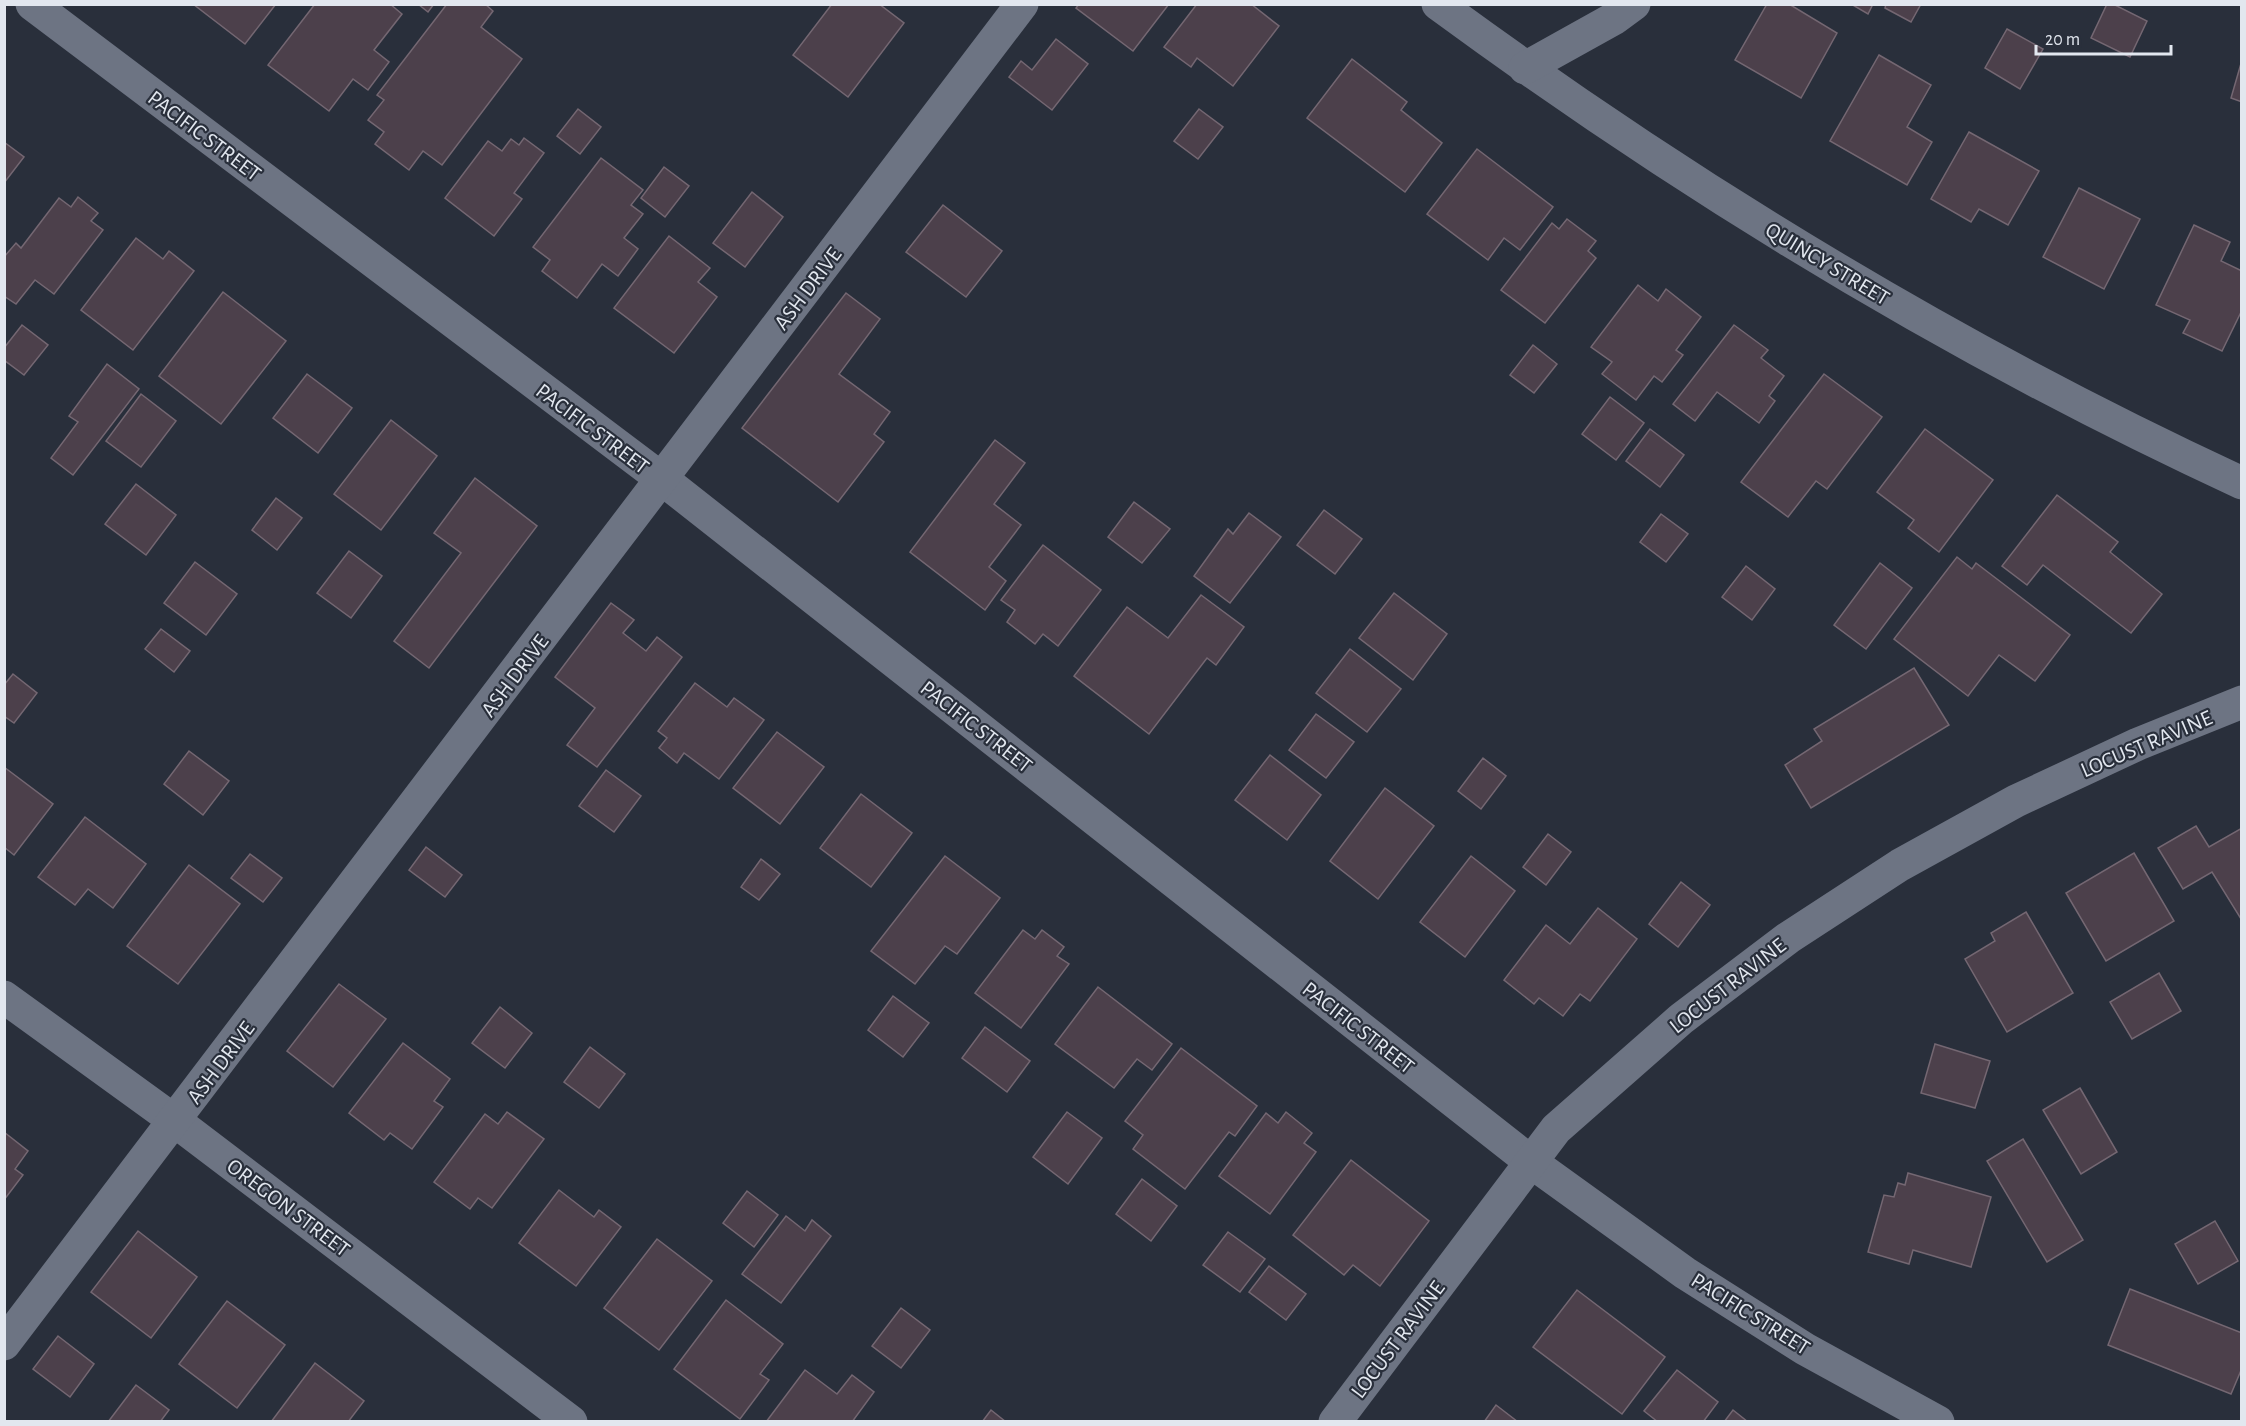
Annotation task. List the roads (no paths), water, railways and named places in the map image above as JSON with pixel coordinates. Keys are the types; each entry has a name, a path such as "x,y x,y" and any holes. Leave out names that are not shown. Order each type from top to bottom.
{"street":[{"name":"PACIFIC STREET","path":"32,4 662,479 1531,1162 1685,1273 1805,1348 1938,1422"},
{"name":"ASH DRIVE","path":"4,1344 1022,4"},
{"name":"QUINCY STREET","path":"1438,4 1525,68 1729,204 1939,329 2155,442 2241,483"},
{"path":"1525,68 1615,18 1634,4"},
{"name":"LOCUST RAVINE","path":"1335,1422 1556,1129 1681,1018 1806,926 1900,865 2016,801 2138,744 2241,702"},
{"name":"OREGON STREET","path":"4,997 175,1121 571,1422"}]}
